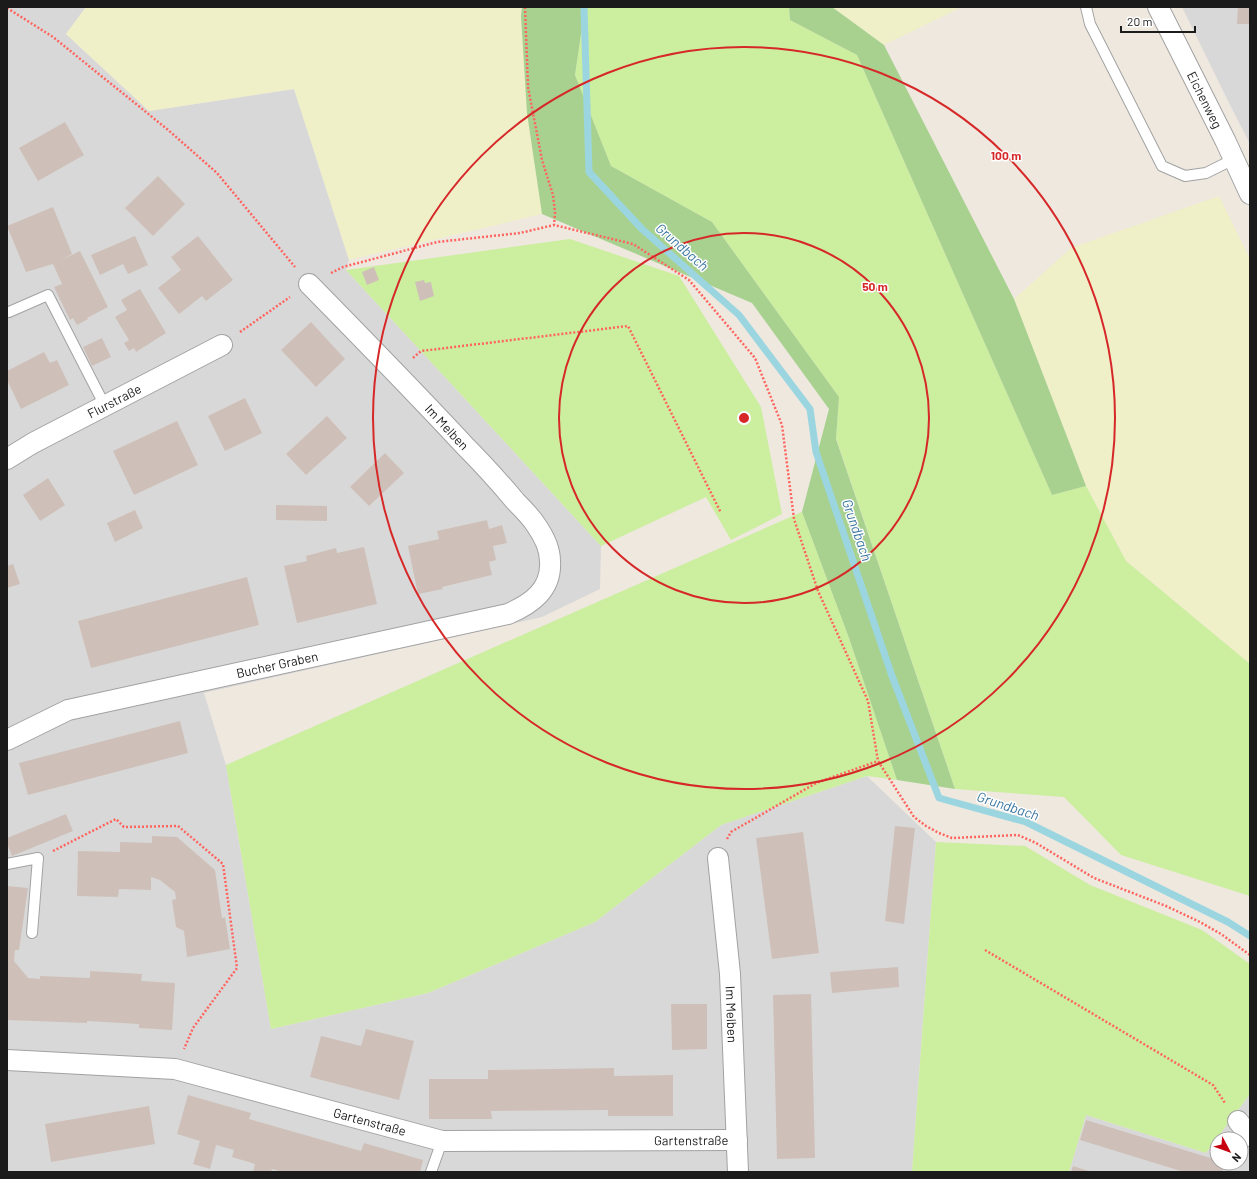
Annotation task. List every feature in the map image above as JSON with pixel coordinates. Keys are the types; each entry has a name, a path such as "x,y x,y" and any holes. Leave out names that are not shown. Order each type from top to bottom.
{"street":[{"name":"Eichenweg","path":"1158,7 1250,194"},
{"name":"Im Melben","path":"309,284 396,372 536,524 545,542 550,560 550,574 545,587"},
{"name":"Flurstraße","path":"7,459 33,443 222,345"},
{"name":"Bucher Graben","path":"7,740 68,710 508,614 532,600 545,587"},
{"name":"Im Melben","path":"718,858 730,974 738,1172"},
{"name":"Gartenstraße","path":"7,1060 175,1069 442,1141 737,1140"},
{"path":"1238,1121 1250,1136"}],"lane":[{"path":"1086,7 1090,24 1162,166 1185,176 1206,173 1234,159"},
{"path":"9,312 48,295 105,406"},
{"path":"7,864 38,858 32,933"},
{"path":"431,1172 442,1141"}],"path":[{"path":"526,7 528,87 542,160 553,195 555,212 554,225"},
{"path":"7,8 53,37 167,129 217,173 309,284"},
{"path":"222,345 309,284 343,267 437,242 520,233 554,225 633,244 640,248 689,280 755,358 782,425 794,519 818,591 868,701 878,761 914,817 926,826 952,838 1018,835 1036,843 1094,878 1166,906 1200,922 1221,934 1250,955"},
{"path":"396,372 421,351 628,326 721,513"},
{"path":"718,858 731,832 816,783 878,761"},
{"path":"38,858 116,819 124,827 178,826 223,864 237,968 194,1028 175,1069"},
{"path":"985,950 1213,1085 1238,1121"}],"shaded area":[{"path":"7,7 86,7 66,34 149,111 294,89 349,260 346,270 601,546 600,589 542,617 204,693 226,765 271,1029 428,993 595,922 721,825 867,776 936,842 912,1172 7,1172"},
{"path":"1182,7 1250,7 1250,144 1228,101"},
{"path":"1250,1094 1250,1172 1069,1172 1086,1115 1206,1153 1209,1149 1209,1171 1249,1171 1249,1131 1222,1131"}],"green space":[{"path":"86,7 522,7 521,16 527,113 542,214 349,260 294,89 149,111 66,34"},
{"path":"522,7 585,7 575,75 611,166 712,222 839,397 836,439 955,789 897,780 849,638 802,512 829,409 752,303 542,214 527,113 521,16"},
{"path":"585,7 789,7 790,20 857,55 1052,495 1086,486 1126,561 1250,664 1250,896 1121,855 1064,797 955,789 836,438 839,397 712,222 611,166 575,75"},
{"path":"789,7 832,7 884,45 1014,299 1086,486 1052,495 857,55 790,20"},
{"path":"832,7 962,7 884,45"},
{"path":"1219,196 1250,259 1250,664 1126,561 1086,486 1014,299 1071,248"},
{"path":"570,239 679,276 761,407 782,514 731,540 706,497 601,546 346,270"},
{"path":"802,512 849,638 897,780 867,776 721,825 595,922 428,993 271,1029 226,765"},
{"path":"936,842 1025,846 1090,885 1202,930 1250,964 1250,1094 1222,1131 1209,1131 1209,1149 1206,1153 1086,1115 1069,1172 912,1172"}],"building":[{"path":"1238,7 1250,7 1250,24 1237,24"},
{"path":"65,122 84,155 38,181 19,148"},
{"path":"158,176 185,204 153,236 125,208"},
{"path":"53,207 72,254 59,261 80,251 108,307 77,325 73,318 70,320 54,287 62,284 53,264 26,272 7,226"},
{"path":"135,236 148,265 128,274 123,264 100,275 91,255"},
{"path":"198,236 233,280 206,301 202,296 179,314 158,288 181,270 171,257"},
{"path":"374,267 379,280 367,285 362,272"},
{"path":"424,280 425,283 431,282 434,296 420,301 415,282"},
{"path":"140,289 166,333 136,352 134,348 129,351 124,343 129,340 115,317 127,310 121,300"},
{"path":"311,322 345,359 316,387 281,350"},
{"path":"102,338 111,357 92,366 83,347"},
{"path":"44,352 50,363 57,360 69,385 21,409 7,380 7,371"},
{"path":"245,398 262,433 225,451 208,416"},
{"path":"327,416 347,438 306,475 286,454"},
{"path":"177,421 198,465 134,495 113,451"},
{"path":"385,453 404,473 369,506 350,487"},
{"path":"48,478 65,505 40,521 23,495"},
{"path":"276,505 327,506 327,521 276,520"},
{"path":"135,510 143,528 115,542 107,523"},
{"path":"487,520 489,529 502,525 507,543 493,546 496,560 489,562 492,575 442,587 443,589 418,594 408,546 439,539 437,531"},
{"path":"364,547 377,604 297,623 284,566 307,561 306,556 336,548 337,553"},
{"path":"13,564 20,584 7,588 7,566"},
{"path":"247,577 259,625 91,668 78,621"},
{"path":"180,721 188,753 28,795 19,763"},
{"path":"66,814 73,831 12,856 7,843 7,838"},
{"path":"895,826 915,828 904,924 885,921"},
{"path":"803,832 819,953 772,959 756,838"},
{"path":"152,836 177,837 215,870 222,918 225,917 230,949 187,957 184,931 176,927 172,900 176,899 175,892 160,880 151,877 151,890 119,889 118,897 77,896 78,851 120,852 120,842 152,843"},
{"path":"7,886 28,888 19,950 15,950 14,961 28,978 40,979 40,976 90,978 90,971 142,974 141,981 175,983 172,1030 139,1028 139,1024 87,1021 87,1023 7,1020"},
{"path":"898,967 899,987 832,993 830,972"},
{"path":"811,994 815,1158 777,1159 773,995"},
{"path":"671,1004 707,1004 707,1049 672,1050"},
{"path":"366,1029 414,1041 399,1100 310,1077 321,1036 361,1046"},
{"path":"614,1068 614,1076 673,1075 673,1116 608,1116 608,1110 491,1111 492,1119 429,1119 429,1079 488,1079 488,1070"},
{"path":"188,1095 251,1113 249,1119 361,1151 364,1143 423,1160 420,1172 284,1172 272,1169 271,1172 253,1172 255,1164 232,1157 234,1150 216,1145 210,1169 193,1164 200,1141 177,1134"},
{"path":"149,1106 155,1144 51,1162 45,1124"},
{"path":"1086,1120 1209,1158 1209,1171 1222,1171 1184,1172 1080,1140"},
{"path":"1073,1166 1092,1172 1071,1172"}],"waterway":[{"name":"Grundbach","path":"584,7 589,172 642,229 739,315 810,409 816,452 892,676 939,798 1026,822 1228,922 1250,936"}]}
